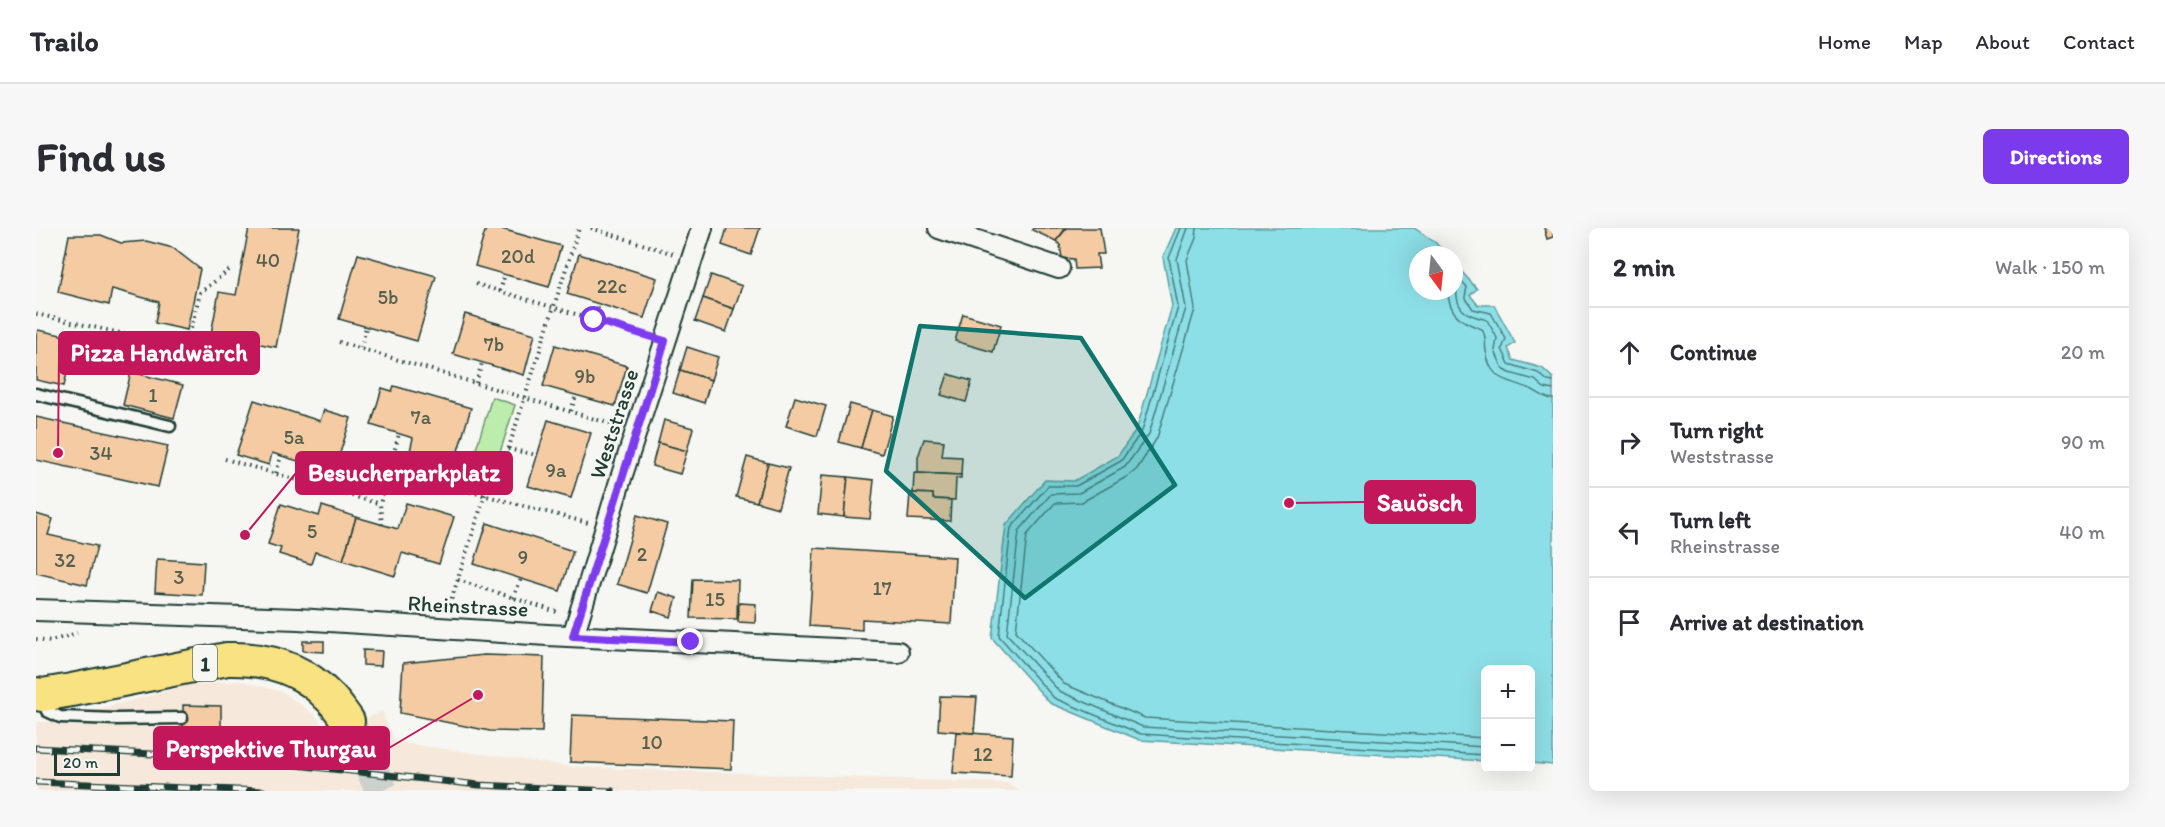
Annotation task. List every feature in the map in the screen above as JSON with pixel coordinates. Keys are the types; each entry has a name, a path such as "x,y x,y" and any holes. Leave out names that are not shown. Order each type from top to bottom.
{"main road":[{"name":"1","path":"39,695 227,658 253,658 279,665 306,678 328,695 348,722"}],"street":[{"name":"Weststrasse","path":"575,628 702,228"},
{"path":"939,228 1059,268"},
{"name":"Rheinstrasse","path":"36,610 298,618 442,628 575,628 898,652"}],"lane":[{"path":"36,394 170,426"},
{"path":"39,695 47,711 60,717 182,718"}],"path":[{"path":"442,628 493,470 501,472 579,228"},
{"path":"591,228 692,259"},
{"path":"36,314 186,348 200,293 229,270"},
{"path":"500,291 506,274"},
{"path":"476,284 665,341"},
{"path":"594,320 599,304"},
{"path":"361,348 366,327"},
{"path":"339,342 636,431"},
{"path":"476,383 482,363"},
{"path":"571,411 576,395"},
{"path":"382,525 380,504 399,434"},
{"path":"508,448 537,455"},
{"path":"276,473 281,456"},
{"path":"225,459 380,504"},
{"path":"389,470 606,528"},
{"path":"513,598 521,579"},
{"path":"458,580 513,598 575,628"},
{"path":"36,639 51,641 87,631"}],"highlighted area":[{"path":"920,326 1081,338 1175,485 1025,598 886,471"}],"shaded area":[{"path":"241,681 283,692 315,715 331,736 382,711 395,742 574,767 1008,783 1019,791 36,791 36,722 50,722 197,683"}],"green space":[{"path":"492,397 515,405 496,465 481,460 472,487 465,485"}],"water":[{"path":"1176,228 1414,228 1438,246 1409,246 1409,300 1463,300 1463,273 1477,289 1470,295 1478,305 1494,305 1515,343 1508,348 1513,360 1542,368 1553,378 1553,765 1535,763 1535,665 1481,665 1481,761 1140,740 1050,703 992,638 1006,525 1045,480 1074,481 1118,456 1137,428 1172,306 1163,257"}],"building":[{"path":"249,228 299,228 276,347 211,334 219,292 236,295"},
{"path":"486,228 498,228 561,246 549,287 475,266"},
{"path":"727,228 760,228 751,255 722,245"},
{"path":"1033,228 1066,228 1056,241 1032,230"},
{"path":"1067,228 1100,228 1104,254 1097,254 1099,268 1075,269 1074,259 1062,258 1060,245 1056,241"},
{"path":"1544,228 1553,228 1553,237 1547,239"},
{"path":"69,235 101,235 121,243 146,241 173,248 200,269 187,330 155,323 159,302 112,289 109,305 58,292"},
{"path":"358,254 436,276 417,341 339,319"},
{"path":"579,254 657,278 644,318 567,294"},
{"path":"711,275 742,286 734,309 703,298"},
{"path":"703,298 734,309 726,332 695,321"},
{"path":"465,314 535,334 524,375 453,354"},
{"path":"963,314 1001,325 993,352 955,341"},
{"path":"38,330 75,338 64,386 36,380"},
{"path":"555,345 627,366 615,406 543,386"},
{"path":"687,347 718,357 711,380 680,370"},
{"path":"680,370 711,380 704,403 673,393"},
{"path":"131,372 183,385 174,418 123,405"},
{"path":"948,374 972,381 966,402 941,395"},
{"path":"394,386 471,408 454,464 410,451 413,438 371,425 382,388 392,391"},
{"path":"795,397 826,406 817,436 786,426"},
{"path":"254,400 320,421 324,410 351,418 334,472 272,453 269,465 236,455"},
{"path":"850,404 872,410 861,448 839,442"},
{"path":"872,410 893,416 882,454 861,448"},
{"path":"36,417 168,446 158,487 36,460"},
{"path":"548,420 591,433 571,498 528,486"},
{"path":"664,420 693,428 687,451 658,443"},
{"path":"924,439 944,441 942,456 962,457 961,475 918,473 918,457"},
{"path":"658,443 687,451 680,474 652,466"},
{"path":"747,457 768,463 757,502 736,497"},
{"path":"768,463 789,468 778,508 757,502"},
{"path":"914,473 961,475 961,478 956,478 955,500 933,499 933,494 913,493"},
{"path":"822,475 848,477 844,517 818,514"},
{"path":"848,477 874,480 870,519 844,517"},
{"path":"910,493 933,494 933,499 951,500 950,521 908,519"},
{"path":"406,503 454,517 439,564 402,553 395,576 343,560 356,517 398,529"},
{"path":"281,504 319,516 322,506 356,517 343,560 315,552 311,564 279,554 281,548 268,544"},
{"path":"36,514 53,519 48,535 97,546 87,585 36,573"},
{"path":"637,515 667,524 647,593 617,584"},
{"path":"487,523 573,551 560,591 474,564"},
{"path":"814,548 955,557 951,624 862,619 862,630 809,626"},
{"path":"157,559 204,562 202,595 155,592"},
{"path":"693,579 738,580 737,619 691,618"},
{"path":"658,592 677,598 671,617 652,611"},
{"path":"739,603 756,604 755,623 738,622"},
{"path":"303,641 324,641 324,652 303,651"},
{"path":"363,650 382,651 381,666 363,665"},
{"path":"484,655 544,657 542,732 490,731 400,713 403,663"},
{"path":"940,696 977,697 974,733 938,730"},
{"path":"183,705 221,706 221,729 183,727"},
{"path":"572,715 733,721 731,769 570,762"},
{"path":"956,732 1013,736 1011,776 953,773"}],"tunnel":[{"path":"348,721 382,791"}],"railway":[{"path":"36,748 230,758 479,785 612,791"},
{"path":"36,782 263,791"}],"place":[{"name":"Pizza Handwärch","path":"58,453"},
{"name":"Sauösch","path":"1289,503"},
{"name":"Besucherparkplatz","path":"245,535"},
{"name":"Perspektive Thurgau","path":"478,695"}],"route":[{"path":"594,320 665,341 573,636 691,642"}]}
